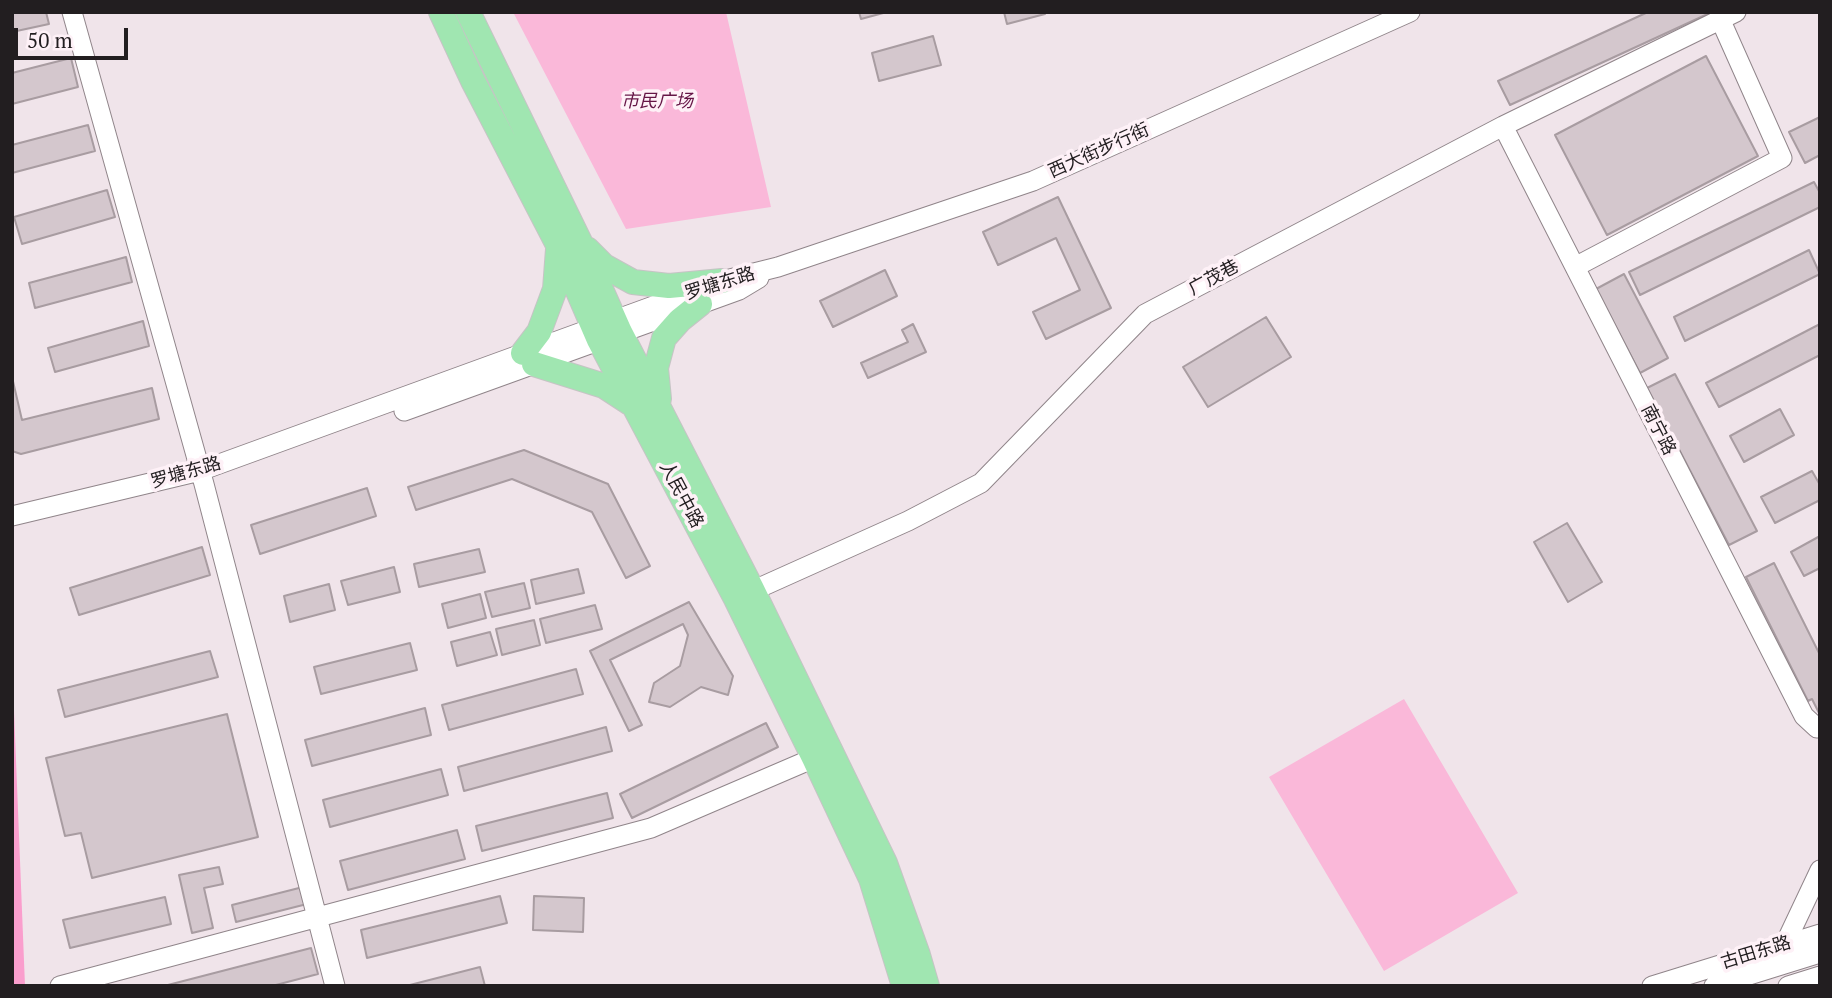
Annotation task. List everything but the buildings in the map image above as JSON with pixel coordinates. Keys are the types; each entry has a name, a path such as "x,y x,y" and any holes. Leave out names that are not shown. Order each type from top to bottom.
{"main road":[{"name":"人民中路","path":"441,12 472,81 569,243"},
{"name":"人民中路","path":"468,12 607,330 633,405 744,594"},
{"path":"633,405 604,386 529,358 569,243 634,282 669,286 722,281"},
{"path":"660,410 656,368 664,338 680,320 700,304"},
{"name":"人民中路","path":"607,330 660,410 744,594 821,753 871,879 904,986"},
{"name":"人民中路","path":"821,753 886,863 927,986"}],"street":[{"path":"72,12 202,477 335,986"},
{"name":"西大街步行街","path":"778,267 1033,181 1410,12"},
{"path":"1576,267 1782,158 1728,17"},
{"name":"广茂巷","path":"744,594 908,521 981,483 1145,314 1503,126 1728,17"},
{"name":"南宁路","path":"1503,126 1804,716 1817,728 1820,727"},
{"name":"罗塘东路","path":"12,529 202,477 607,330 722,281 778,267"},
{"name":"罗塘东路","path":"607,330 739,290 778,267"},
{"name":"罗塘东路","path":"12,516 202,477"},
{"path":"60,986 651,828 821,753"},
{"path":"1785,944 1820,870"},
{"name":"古田东路","path":"1652,986 1820,934"},
{"name":"古田东路","path":"1714,986 1820,953"},
{"path":"1788,986 1820,976"}],"green space":[{"name":"市民广场","path":"513,12 726,12 771,207 626,229"},
{"path":"1404,699 1518,893 1384,971 1269,777"}],"shaded area":[{"path":"12,660 25,986 12,986"}]}
